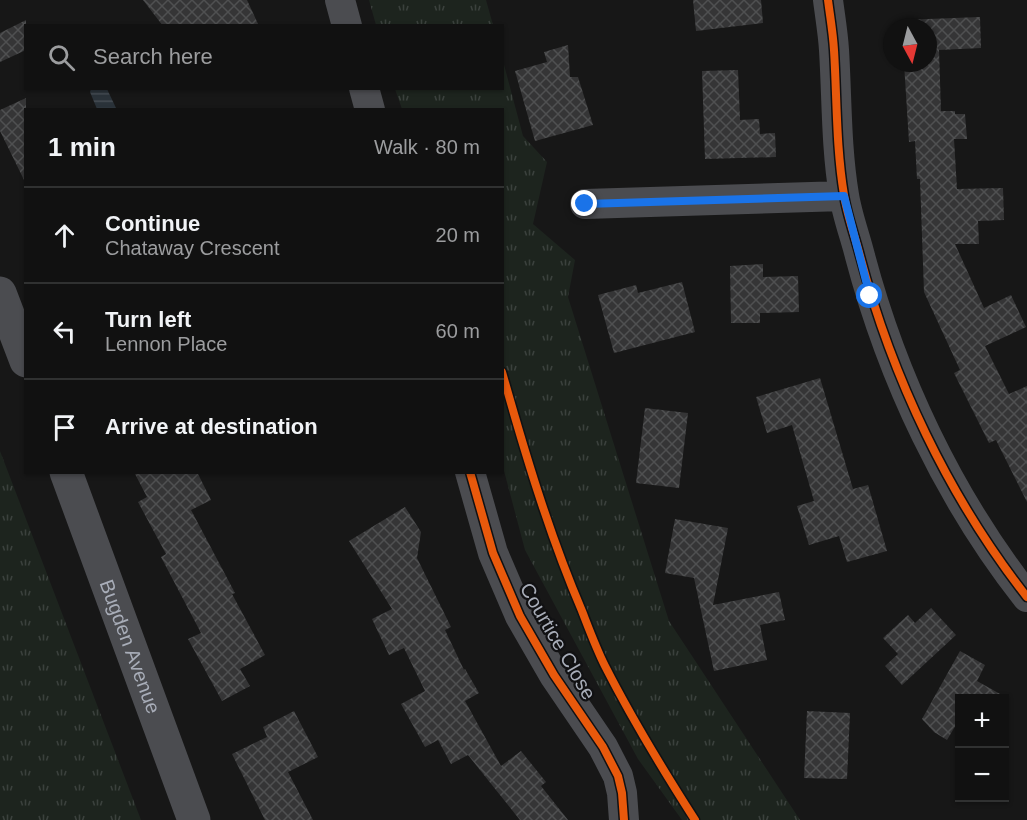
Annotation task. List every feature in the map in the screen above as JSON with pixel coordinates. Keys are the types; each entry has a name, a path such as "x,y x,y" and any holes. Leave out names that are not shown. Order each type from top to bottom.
{"street":[{"path":"340,0 346,24"},
{"path":"828,0 834,48 837,122 844,196 870,296 907,393 952,484 1005,568 1027,597"},
{"path":"365,90 369,108"},
{"path":"585,204 844,196"},
{"path":"0,293 24,356"},
{"name":"Bugden Avenue","path":"67,474 194,820"},
{"name":"Courtice Close","path":"471,474 493,553 520,616 554,675 603,747 618,776 624,820"}],"green space":[{"path":"369,0 486,0 493,24 376,24"},
{"path":"504,65 523,136 547,162 533,224 575,260 568,297 669,621 800,820 682,820 638,759 525,550 504,471 504,108 402,108 395,90 504,90"},
{"path":"0,451 141,820 0,820"}],"shaded area":[{"path":"91,90 107,90 116,108 97,108"}],"building":[{"path":"143,0 247,0 258,24 161,24"},
{"path":"693,0 761,0 763,23 696,31"},
{"path":"980,17 981,48 939,50 941,111 965,114 967,139 954,139 957,189 1003,188 1004,220 978,221 979,244 955,244 984,308 1011,295 1026,327 985,346 1009,394 1027,386 1027,502 996,440 989,443 954,373 960,370 924,292 920,179 917,179 915,141 909,142 905,72 937,72 937,19"},
{"path":"26,20 24,51 0,62 0,33"},
{"path":"568,45 570,77 578,77 593,125 535,141 515,71 547,62 544,52"},
{"path":"738,70 740,120 759,119 760,134 775,133 776,157 705,159 702,71"},
{"path":"26,98 24,180 0,131 0,110"},
{"path":"763,264 763,277 798,276 799,312 760,313 760,323 731,323 730,266"},
{"path":"682,282 695,332 614,353 598,295 636,285 638,293"},
{"path":"820,378 853,489 868,485 887,551 847,562 839,536 809,545 797,506 814,501 792,425 767,433 756,397"},
{"path":"645,408 688,413 679,488 636,483"},
{"path":"135,474 198,474 211,500 191,510 265,655 240,669 250,686 222,701 188,639 201,633 161,557 166,554 138,502 147,497"},
{"path":"405,507 421,532 417,558 451,627 445,630 464,670 479,693 465,701 501,766 521,751 546,782 541,786 568,820 520,820 468,755 451,764 438,740 425,747 401,704 425,691 404,648 389,655 372,619 392,609 349,541"},
{"path":"675,519 728,528 713,605 779,592 785,620 760,625 767,660 714,671 694,578 665,573"},
{"path":"931,608 956,635 902,685 885,666 898,654 883,638 908,615 915,623"},
{"path":"960,651 985,665 977,681 1000,694 955,694 955,726 947,740 934,732 922,719"},
{"path":"294,711 318,757 288,772 313,820 265,820 232,754 267,737 263,727"},
{"path":"807,711 850,713 847,779 804,778"}],"cycle path":[{"path":"828,0 834,44 841,177 849,218 873,301 906,391 948,478 972,519 1027,597"},
{"path":"504,379 548,523 605,666 637,725 695,820"},
{"path":"471,474 493,553 520,616 554,675 603,747 618,776 624,820"}],"route":[{"path":"585,204 844,196 870,296"}]}
